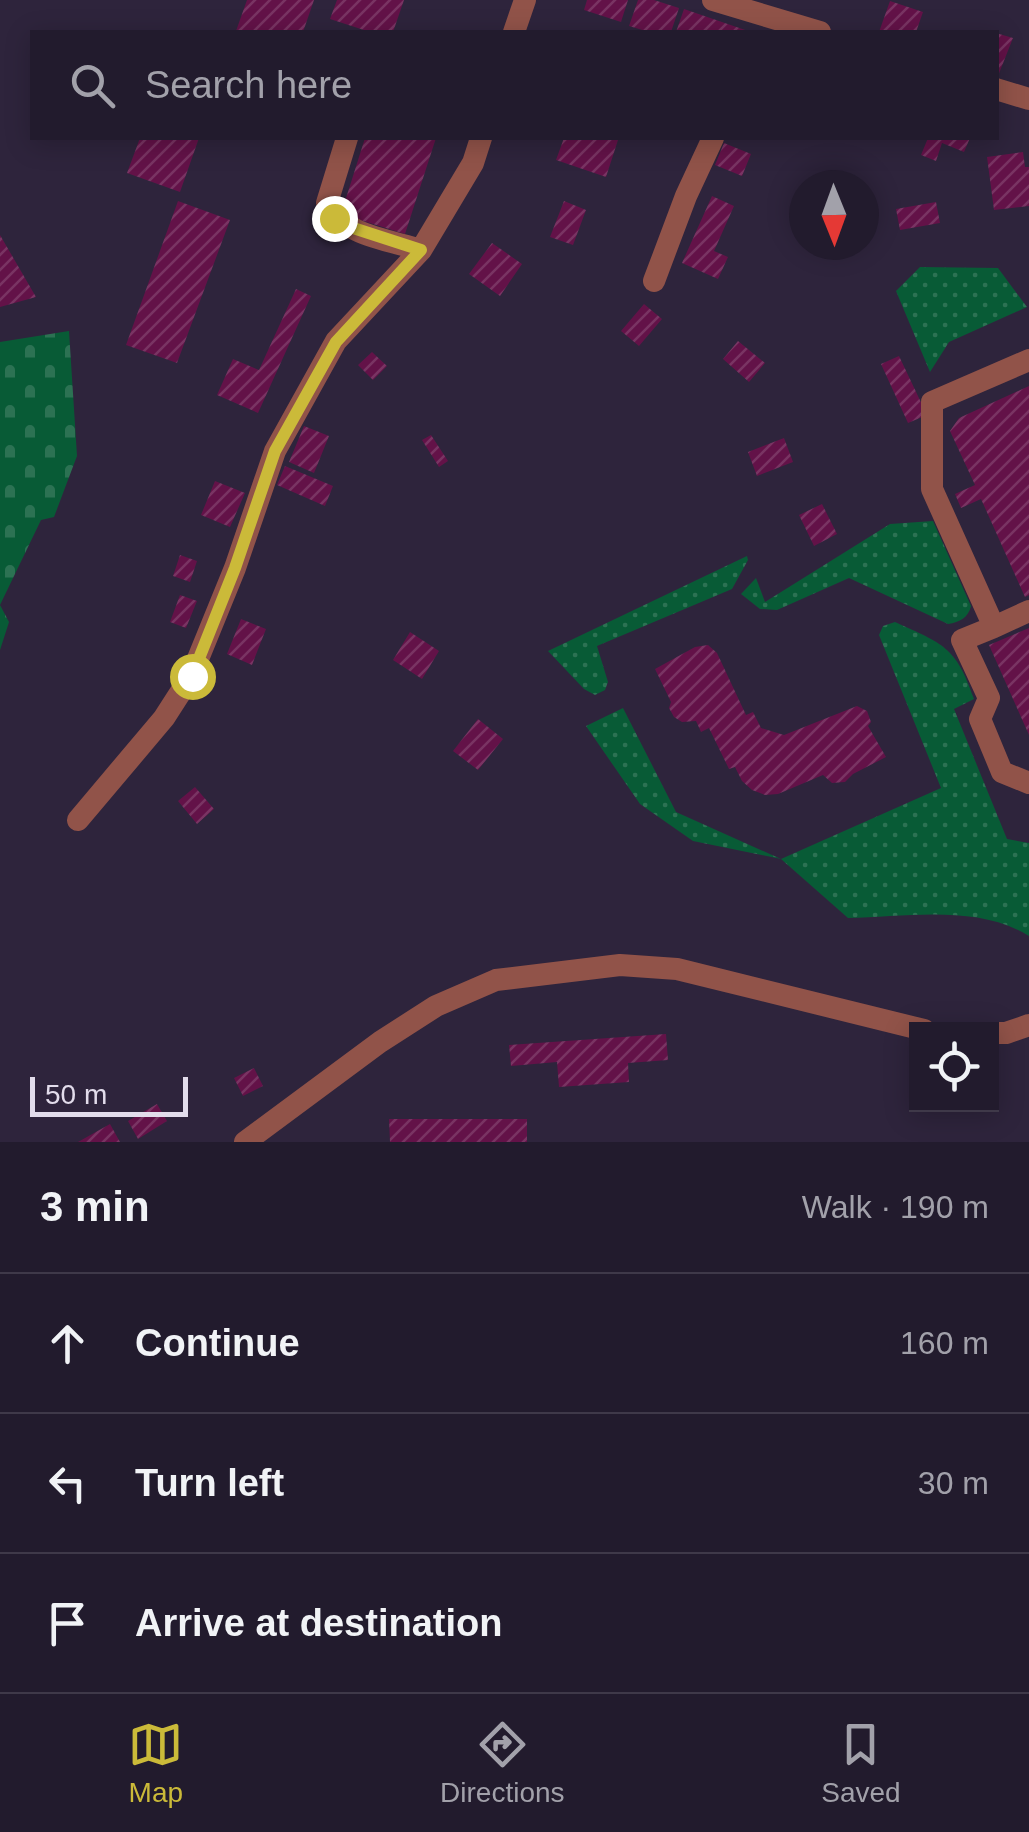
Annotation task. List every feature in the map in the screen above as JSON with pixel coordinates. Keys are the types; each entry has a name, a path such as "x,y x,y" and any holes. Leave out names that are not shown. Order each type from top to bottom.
{"street":[{"path":"515,30 525,0"},
{"path":"712,0 761,24 805,30"},
{"path":"999,90 1029,99"},
{"path":"346,140 327,203 334,218 347,226 421,250"},
{"path":"78,820 164,718 192,676 275,451 336,342 421,250 474,164 480,140"},
{"path":"654,280 686,196 713,140"},
{"path":"994,627 932,489 932,402 1029,360"},
{"path":"1029,611 962,640 989,698 980,719 1002,772 1029,782"},
{"path":"245,1142 380,1042 436,1006 496,980 620,966 678,969 909,1026"},
{"path":"999,1034 1029,1025"}],"green space":[{"path":"920,267 998,268 1027,307 949,342 930,372 896,291"},
{"path":"69,331 77,456 54,517 41,520 0,605 0,342"},
{"path":"933,521 971,606 966,616 956,622 948,624 849,578 777,610 760,609 741,594 756,578 765,602 890,524"},
{"path":"747,556 732,589 597,646 608,682 605,690 595,695 584,689 548,651"},
{"path":"0,605 9,622 0,650"},
{"path":"895,622 946,649 961,668 974,699 954,709 1007,839 1029,843 1029,936 1009,926 965,916 848,918 781,859 941,788 879,635 883,626"},
{"path":"623,708 676,812 781,859 693,841 640,804 586,726"}],"building":[{"path":"247,0 314,0 304,30 236,30"},
{"path":"337,0 404,0 394,30 364,30 330,19"},
{"path":"587,0 628,0 621,22 584,10"},
{"path":"638,0 654,0 679,8 672,30 629,26"},
{"path":"890,1 923,12 917,30 880,30"},
{"path":"684,9 745,30 677,30"},
{"path":"999,34 1013,38 999,73"},
{"path":"139,140 198,140 180,192 127,173"},
{"path":"364,140 435,140 405,234 341,214"},
{"path":"563,140 618,140 606,177 556,160"},
{"path":"927,140 969,140 964,152 942,143 936,161 921,155"},
{"path":"724,143 751,154 742,176 715,165"},
{"path":"1023,152 1025,167 1029,167 1029,206 994,210 987,157"},
{"path":"712,196 734,206 714,251 728,257 718,279 682,263"},
{"path":"178,201 230,220 177,363 126,345"},
{"path":"564,201 586,210 573,245 550,237"},
{"path":"936,202 940,223 900,230 896,209"},
{"path":"0,235 36,297 0,307"},
{"path":"492,243 522,264 500,296 469,274"},
{"path":"296,289 311,296 258,413 217,395 233,359 259,370"},
{"path":"644,304 662,319 639,346 621,331"},
{"path":"738,341 765,363 749,382 723,359"},
{"path":"372,352 387,366 373,380 358,365"},
{"path":"899,356 927,415 908,423 881,364"},
{"path":"1029,386 1029,595 1025,597 981,499 961,508 955,494 975,485 950,431 959,418"},
{"path":"304,426 329,436 314,473 289,462"},
{"path":"431,435 448,461 439,467 422,440"},
{"path":"784,438 793,462 757,476 748,452"},
{"path":"285,466 333,486 325,506 277,485"},
{"path":"215,481 245,493 230,527 201,515"},
{"path":"822,504 837,534 814,546 799,515"},
{"path":"180,555 197,561 190,582 173,576"},
{"path":"180,595 197,601 186,628 170,622"},
{"path":"241,619 266,629 252,665 227,654"},
{"path":"1029,628 1029,735 989,645"},
{"path":"410,632 439,651 422,679 393,660"},
{"path":"708,645 717,653 746,715 753,712 761,728 784,735 857,706 867,711 871,722 868,726 886,757 845,782 832,783 823,775 778,794 752,790 735,767 729,769 709,728 701,732 696,721 682,722 674,717 655,669 695,647"},
{"path":"478,719 503,739 478,770 453,751"},
{"path":"195,787 214,809 197,824 178,801"},
{"path":"666,1034 668,1060 628,1063 629,1082 559,1087 557,1062 511,1066 509,1045"},
{"path":"254,1068 263,1086 243,1096 234,1078"},
{"path":"157,1104 167,1121 138,1139 128,1121"},
{"path":"389,1119 527,1119 527,1142 390,1142"},
{"path":"110,1124 120,1142 78,1142"}],"route":[{"path":"192,676 275,451 336,342 421,250 347,226 334,218"}]}
